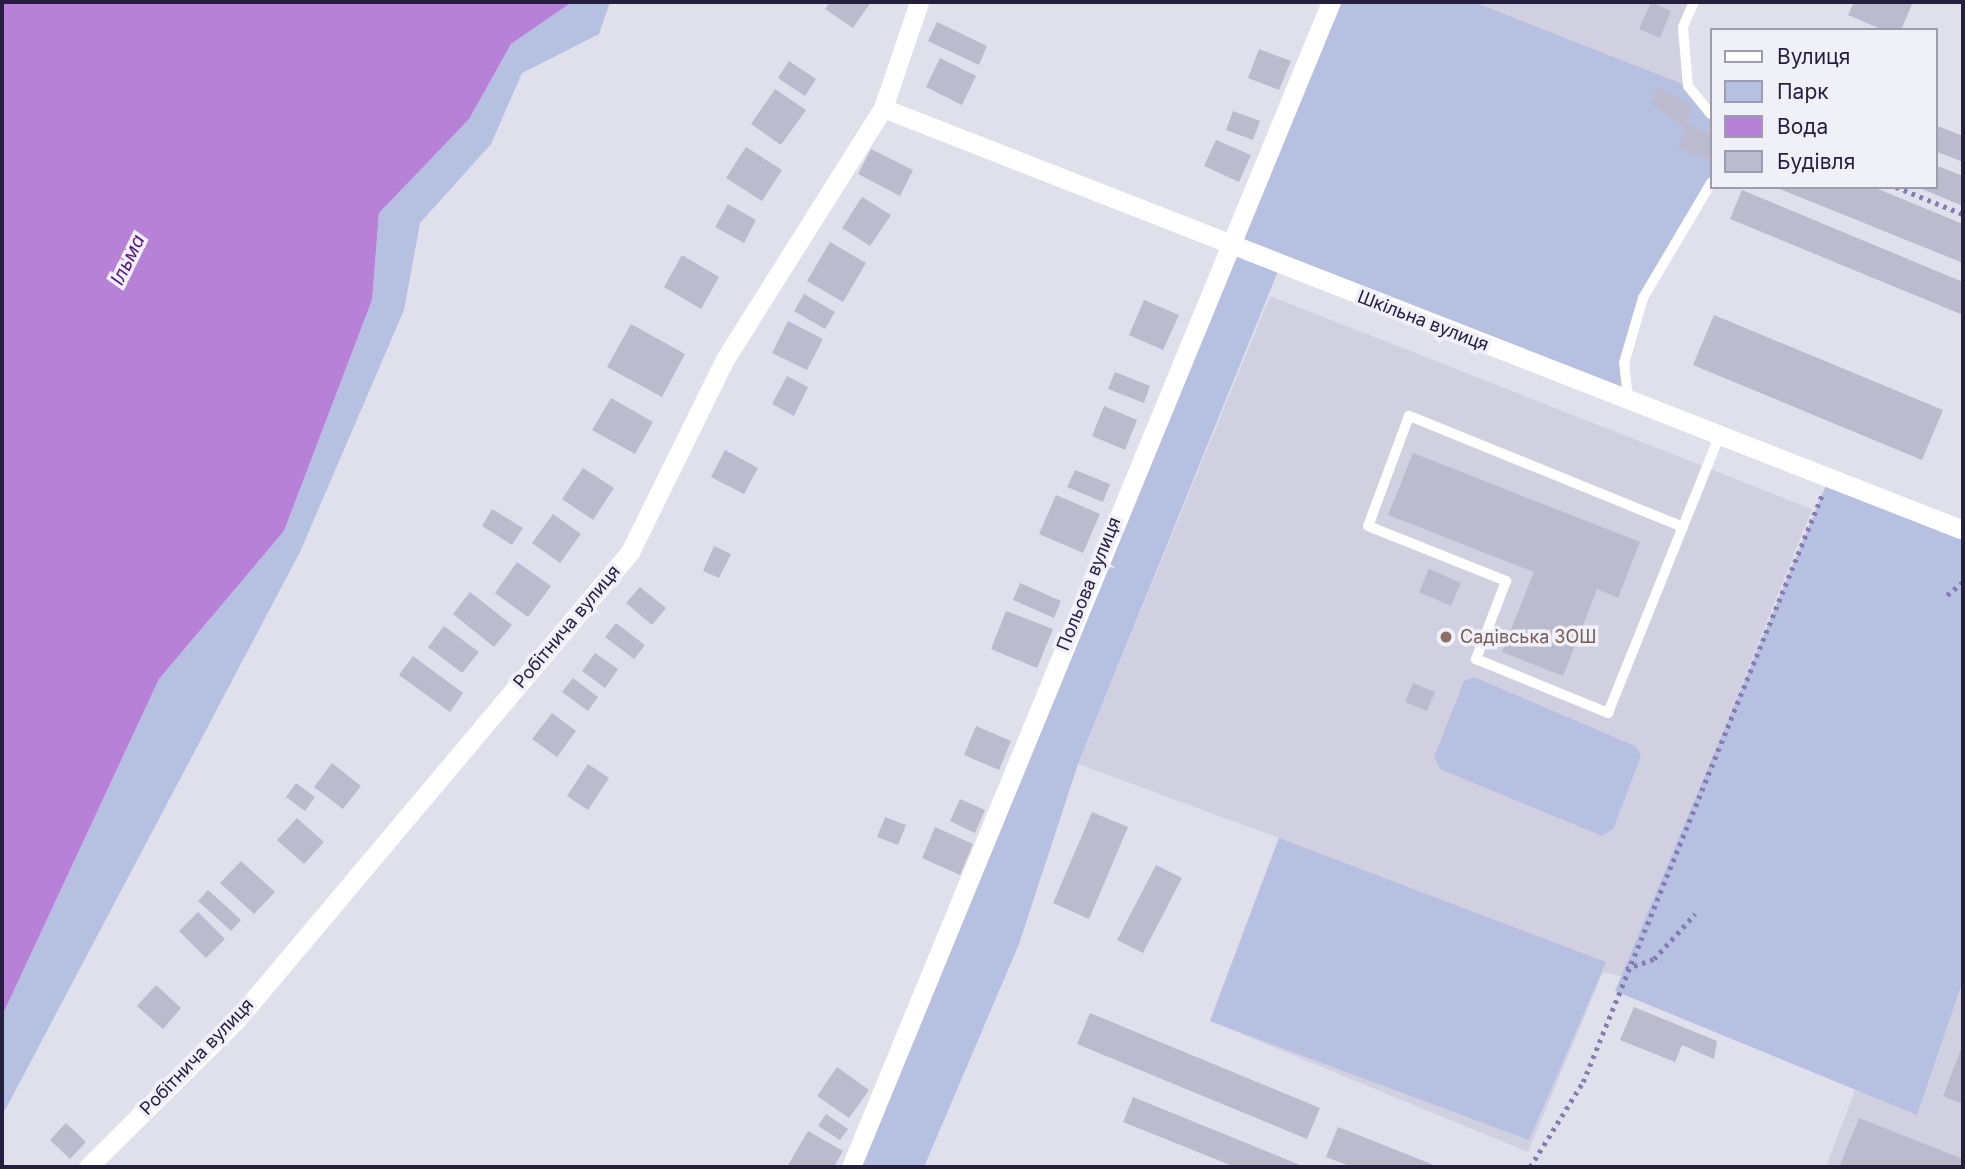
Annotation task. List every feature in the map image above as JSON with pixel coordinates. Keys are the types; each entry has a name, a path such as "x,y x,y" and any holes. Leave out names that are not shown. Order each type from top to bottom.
{"street":[{"name":"Робітнича вулиця","path":"88,1167 239,1017 630,552 724,359 883,108 919,2"},
{"name":"Польова вулиця","path":"851,1167 1228,244 1331,2"},
{"name":"Шкільна вулиця","path":"883,108 1963,530"}],"lane":[{"path":"1694,2 1683,27 1688,86 1710,113"},
{"path":"1628,400 1624,362 1643,298 1710,185"},
{"path":"1683,527 1409,416 1368,526 1506,581 1476,659 1608,713 1683,527 1720,435"}],"path":[{"path":"1901,189 1963,214"},
{"path":"1530,1167 1583,1082 1625,969 1829,478"},
{"path":"1947,595 1963,582"},
{"path":"1625,969 1654,959 1695,914"}],"shaded area":[{"path":"1474,2 1694,2 1683,27 1688,86"},
{"name":"Садівська ЗОШ","path":"1270,296 1812,509 1625,977 1603,972 1528,1152 1210,1021 1279,838 1078,764"},
{"path":"1963,978 1963,1167 1826,1167 1855,1090 1879,1098"}],"green space":[{"path":"572,2 610,2 599,34 522,73 491,144 420,223 404,310 300,552 2,1116 2,1016 159,679 284,531 372,300 379,213 468,119 511,44"},
{"path":"1334,2 1474,2 1688,86 1710,113 1710,185 1643,298 1624,362 1628,400 1280,266 1078,764 1019,944 924,1167 852,1167"},
{"path":"1829,478 1963,530 1963,980 1917,1115 1615,991"},
{"path":"1474,677 1635,746 1641,756 1613,829 1602,836 1440,769 1434,757 1464,681"},
{"path":"1279,838 1606,962 1529,1140 1210,1021"}],"water":[{"name":"Ільма","path":"2,2 572,2 511,44 469,119 379,213 372,300 284,531 159,679 2,1016"}],"building":[{"path":"830,2 871,2 853,28 825,9"},
{"path":"1651,2 1671,11 1660,38 1639,29"},
{"path":"1854,2 1913,2 1902,28 1878,28 1848,15"},
{"path":"937,22 987,46 979,65 928,41"},
{"path":"1259,49 1291,61 1279,90 1248,78"},
{"path":"940,58 976,76 962,105 926,87"},
{"path":"789,61 816,79 805,96 778,78"},
{"path":"1658,87 1692,107 1686,124 1710,134 1710,161 1678,148 1685,128 1652,103"},
{"path":"775,89 806,110 781,145 751,124"},
{"path":"1233,111 1260,121 1253,140 1226,130"},
{"path":"1937,126 1963,136 1963,162 1937,152"},
{"path":"1216,140 1251,155 1239,182 1204,166"},
{"path":"746,147 782,170 762,201 726,178"},
{"path":"871,149 913,170 900,196 858,174"},
{"path":"1937,166 1963,176 1963,206 1922,189 1937,189"},
{"path":"1780,189 1878,189 1963,224 1963,263"},
{"path":"1742,190 1963,282 1963,315 1730,219"},
{"path":"862,197 891,215 870,246 842,228"},
{"path":"728,204 756,220 744,243 715,227"},
{"path":"830,242 866,263 843,302 807,281"},
{"path":"682,255 719,277 701,309 664,287"},
{"path":"804,294 835,312 825,329 794,311"},
{"path":"1144,300 1179,315 1163,350 1129,335"},
{"path":"1714,315 1943,410 1922,460 1693,365"},
{"path":"788,321 823,339 807,370 772,353"},
{"path":"631,324 685,354 662,397 607,367"},
{"path":"1115,372 1150,386 1144,403 1108,389"},
{"path":"787,376 808,387 794,416 772,404"},
{"path":"611,398 653,422 635,454 592,430"},
{"path":"1104,406 1137,420 1125,450 1092,436"},
{"path":"725,450 758,468 744,494 711,477"},
{"path":"1413,453 1640,542 1618,598 1597,589 1563,676 1502,652 1534,572 1388,515"},
{"path":"583,468 614,488 593,520 562,499"},
{"path":"1075,470 1110,484 1103,502 1067,487"},
{"path":"1056,495 1100,514 1083,553 1039,534"},
{"path":"492,509 523,528 512,545 482,526"},
{"path":"553,514 581,534 560,563 532,543"},
{"path":"714,546 731,554 719,578 703,571"},
{"path":"517,562 551,586 528,617 495,593"},
{"path":"1429,569 1461,583 1451,606 1419,592"},
{"path":"1020,583 1061,601 1054,618 1013,600"},
{"path":"640,587 666,608 652,625 626,603"},
{"path":"470,592 512,625 494,647 453,614"},
{"path":"1006,611 1053,629 1037,668 991,649"},
{"path":"616,623 645,645 634,659 605,637"},
{"path":"444,626 479,652 462,673 428,647"},
{"path":"595,653 618,669 605,688 582,671"},
{"path":"413,656 463,693 450,712 399,675"},
{"path":"573,678 598,697 588,711 562,692"},
{"path":"1413,683 1435,692 1427,711 1405,702"},
{"path":"552,713 576,731 557,757 532,739"},
{"path":"976,726 1011,741 999,770 964,755"},
{"path":"332,763 361,786 343,809 314,787"},
{"path":"588,764 609,778 588,810 567,796"},
{"path":"296,783 315,797 305,811 286,797"},
{"path":"960,799 985,810 975,833 950,821"},
{"path":"1092,812 1128,827 1089,919 1053,903"},
{"path":"885,817 906,825 898,845 877,837"},
{"path":"297,818 324,842 304,864 277,840"},
{"path":"935,827 973,844 960,875 922,858"},
{"path":"241,861 275,892 254,914 220,883"},
{"path":"1156,865 1182,878 1143,953 1117,940"},
{"path":"208,890 241,920 231,931 198,901"},
{"path":"198,912 225,939 206,958 179,931"},
{"path":"156,985 181,1008 163,1029 137,1006"},
{"path":"1634,1007 1717,1041 1714,1059 1682,1045 1675,1062 1620,1040"},
{"path":"1090,1013 1320,1108 1307,1139 1077,1044"},
{"path":"1963,1044 1963,1104 1943,1096"},
{"path":"837,1067 869,1090 849,1118 817,1096"},
{"path":"1133,1097 1305,1167 1235,1167 1123,1122"},
{"path":"826,1114 848,1129 840,1140 818,1126"},
{"path":"1859,1118 1963,1159 1963,1167 1839,1167"},
{"path":"66,1123 86,1142 70,1159 50,1140"},
{"path":"1338,1127 1439,1167 1352,1167 1326,1157"},
{"path":"808,1131 843,1151 834,1167 787,1167"}],"place":[{"name":"Садівська ЗОШ","path":"1446,637"}]}
